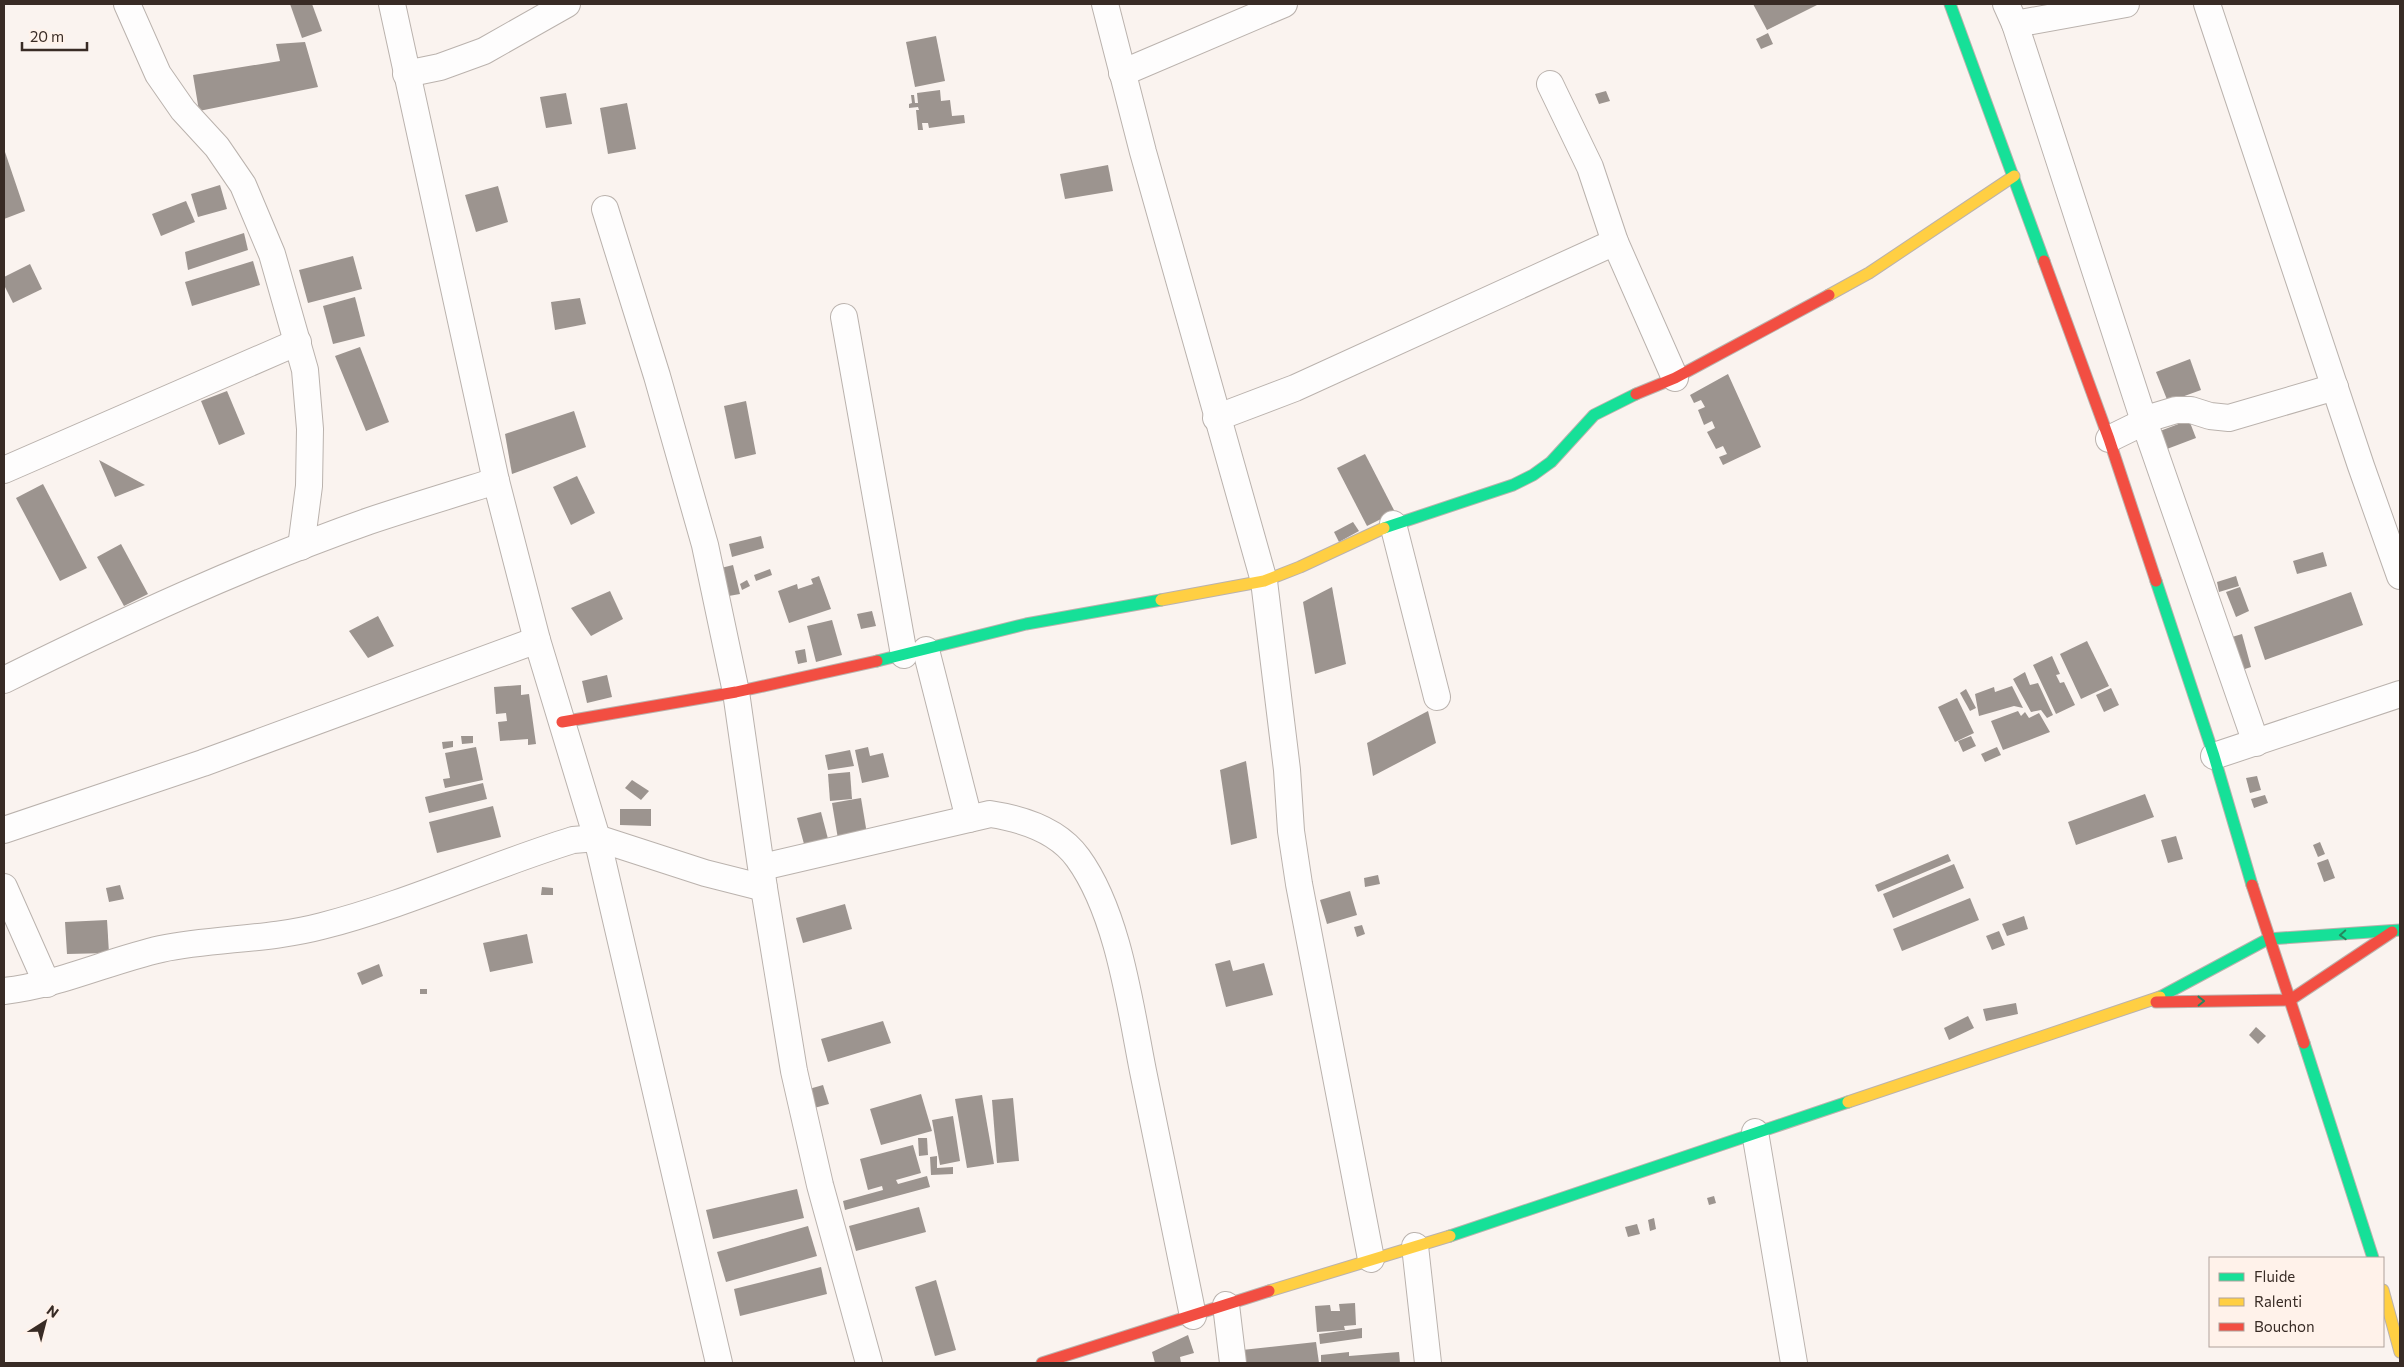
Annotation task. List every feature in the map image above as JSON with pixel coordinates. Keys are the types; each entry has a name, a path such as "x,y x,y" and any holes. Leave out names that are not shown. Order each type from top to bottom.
{"main road":[{"path":"1950,4 2109,439 2214,756 2268,938 2290,1000 2373,1257"},
{"path":"562,722 736,692 915,653 1026,624 1264,581 1300,567 1393,524 1513,485 1533,475 1551,462 1578,430 1594,415 1654,385 1675,378 1869,274 2014,176"},
{"path":"1058,1361 1226,1305 1371,1259 1448,1237 1755,1132 2152,1002 2268,938 2396,931"},
{"path":"2152,1002 2290,1000 2396,931"},
{"path":"2384,1294 2400,1352"}],"street":[{"path":"127,4 158,74 183,110 217,146 243,185 272,254 305,370 310,429 309,486 301,547"},
{"path":"392,4 496,481 537,640 597,838 719,1363"},
{"path":"406,74 440,67 484,51 567,4"},
{"path":"1105,4 1216,418 1264,581 1299,884 1371,1259"},
{"path":"1122,73 1284,4"},
{"path":"2126,4 2010,14 2144,421 2256,743"},
{"path":"2207,4 2400,576"},
{"path":"1550,84 1590,167 1615,242 1675,378"},
{"path":"605,209 658,376 695,508 736,692 747,777 794,1070 820,1185 869,1363"},
{"path":"1216,418 1296,388 1615,242"},
{"path":"844,317 915,653 969,818"},
{"path":"4,470 298,342"},
{"path":"2109,439 2144,421 2176,410 2191,410 2210,416 2229,418 2335,387"},
{"path":"4,680 95,635 301,547 369,521 496,481"},
{"path":"1393,524 1437,697"},
{"path":"4,830 203,763 537,640"},
{"path":"2214,756 2400,694"},
{"path":"4,991 46,984 160,950 199,942 277,935 323,926 446,886 573,840 597,838 705,873 763,877 969,818 990,814 1011,817 1058,837 1078,858 1095,887 1113,934 1131,1009 1193,1316"},
{"path":"4,887 46,984"},
{"path":"1755,1132 1794,1363"},
{"path":"1415,1246 1428,1363"},
{"path":"1226,1305 1233,1363"}],"building":[{"path":"290,4 312,4 322,31 302,38"},
{"path":"1753,4 1819,4 1767,30"},
{"path":"1768,33 1773,44 1761,49 1756,39"},
{"path":"936,36 945,81 915,87 906,42"},
{"path":"305,42 318,87 199,111 193,75 280,61 276,44"},
{"path":"940,90 941,101 950,100 952,116 964,115 965,123 929,128 928,123 922,123 923,130 918,130 916,110 919,110 918,107 909,108 909,104 912,103 911,95 914,95 915,103 918,103 917,93"},
{"path":"1606,91 1610,101 1599,104 1595,94"},
{"path":"566,93 572,124 546,128 540,97"},
{"path":"627,103 636,149 608,154 600,108"},
{"path":"4,149 25,211 4,219"},
{"path":"1108,165 1113,191 1065,199 1060,174"},
{"path":"220,185 227,209 198,217 191,194"},
{"path":"498,186 508,222 476,232 465,195"},
{"path":"186,201 195,222 161,236 152,214"},
{"path":"244,233 248,250 188,270 185,252"},
{"path":"353,256 362,289 308,303 299,270"},
{"path":"253,261 260,285 192,306 185,282"},
{"path":"30,264 42,289 13,303 4,285 4,277"},
{"path":"355,297 365,336 333,344 323,306"},
{"path":"580,298 586,324 555,330 551,302"},
{"path":"360,347 389,422 366,431 335,356"},
{"path":"2190,359 2201,390 2168,402 2156,372"},
{"path":"1728,374 1761,447 1723,465 1719,457 1727,454 1723,446 1716,449 1707,432 1715,428 1712,421 1704,425 1698,410 1705,407 1701,400 1694,403 1690,395"},
{"path":"227,391 245,434 219,445 201,401"},
{"path":"746,401 756,454 735,459 724,406"},
{"path":"574,411 586,447 512,474 505,434"},
{"path":"2189,420 2196,438 2167,449 2160,431"},
{"path":"1365,454 1395,512 1367,526 1337,468"},
{"path":"99,460 145,485 115,497"},
{"path":"577,476 595,513 571,525 553,487"},
{"path":"43,484 87,568 60,581 16,498"},
{"path":"1353,522 1359,531 1339,542 1334,532"},
{"path":"761,536 764,548 732,557 729,544"},
{"path":"121,544 148,594 124,606 97,557"},
{"path":"2323,552 2327,566 2297,574 2293,561"},
{"path":"733,565 740,594 723,597 717,569"},
{"path":"770,569 772,575 756,581 754,575"},
{"path":"819,576 831,609 789,623 778,591 797,584 798,589 813,584 811,579"},
{"path":"2236,576 2239,586 2219,592 2217,582"},
{"path":"747,580 750,586 742,590 740,584"},
{"path":"1332,587 1346,664 1315,674 1303,602"},
{"path":"2240,587 2249,611 2236,617 2226,592"},
{"path":"610,591 623,619 591,636 571,608"},
{"path":"2351,592 2363,625 2265,660 2254,627"},
{"path":"872,611 876,626 861,629 857,614"},
{"path":"378,616 394,646 368,658 349,631"},
{"path":"832,620 842,655 816,662 807,626"},
{"path":"2242,634 2251,667 2242,670 2232,637"},
{"path":"2087,641 2109,686 2081,699 2060,654"},
{"path":"805,649 807,662 798,664 795,651"},
{"path":"2052,656 2060,674 2056,675 2060,683 2064,682 2075,705 2056,714 2033,665"},
{"path":"2025,672 2030,685 2038,683 2053,715 2047,718 2041,710 2031,712 2013,679"},
{"path":"607,675 612,697 587,703 582,681"},
{"path":"521,685 521,695 529,694 536,744 528,745 528,739 500,741 498,722 507,721 506,713 496,714 494,687"},
{"path":"2012,686 2023,708 2014,706 1979,716 1975,694 1994,687 1995,692"},
{"path":"2111,688 2119,705 2104,712 2096,695"},
{"path":"1966,689 1976,708 1970,711 1960,693"},
{"path":"1957,698 1974,733 1955,742 1938,707"},
{"path":"1428,711 1436,743 1373,776 1367,743"},
{"path":"2018,711 2021,716 2025,712 2029,718 2039,713 2050,732 2003,750 1991,721"},
{"path":"461,736 473,736 473,743 462,744"},
{"path":"1971,736 1976,746 1963,752 1958,741"},
{"path":"453,741 453,747 443,749 442,742"},
{"path":"476,747 483,780 445,788 443,779 450,778 445,753"},
{"path":"868,747 870,756 883,753 889,777 862,783 855,750"},
{"path":"1997,747 2001,755 1985,762 1981,754"},
{"path":"850,750 854,766 828,770 825,755"},
{"path":"1246,761 1257,838 1231,845 1220,770"},
{"path":"850,772 852,799 830,801 828,774"},
{"path":"2257,776 2261,790 2250,793 2246,778"},
{"path":"632,780 649,791 641,800 625,788"},
{"path":"483,783 487,799 429,813 425,797"},
{"path":"2145,794 2154,817 2076,845 2068,822"},
{"path":"2265,795 2268,803 2254,808 2251,799"},
{"path":"861,798 867,834 838,839 832,803"},
{"path":"493,806 501,837 437,853 429,822"},
{"path":"620,809 651,809 651,826 620,825"},
{"path":"821,812 828,839 804,844 797,818"},
{"path":"2176,836 2183,859 2168,863 2161,840"},
{"path":"2320,842 2325,854 2318,857 2313,845"},
{"path":"1948,854 1951,861 1878,892 1875,885"},
{"path":"2328,859 2335,878 2324,882 2317,863"},
{"path":"1954,864 1964,888 1893,918 1883,894"},
{"path":"1378,875 1380,884 1365,887 1364,878"},
{"path":"120,885 124,899 109,902 106,888"},
{"path":"542,887 553,888 553,895 541,895"},
{"path":"1350,891 1357,915 1327,924 1320,900"},
{"path":"1970,898 1979,920 1902,951 1893,929"},
{"path":"845,904 852,929 803,943 796,918"},
{"path":"2024,916 2028,929 2007,936 2002,924"},
{"path":"107,920 109,953 67,954 65,922"},
{"path":"1362,925 1365,934 1357,937 1354,927"},
{"path":"1999,931 2005,945 1992,950 1986,936"},
{"path":"527,934 533,963 490,972 483,943"},
{"path":"1230,960 1233,971 1264,963 1273,995 1226,1007 1215,964"},
{"path":"379,964 383,976 362,985 357,973"},
{"path":"420,989 427,989 427,994 420,994"},
{"path":"2016,1003 2018,1014 1986,1021 1983,1009"},
{"path":"1968,1016 1974,1028 1949,1040 1944,1028"},
{"path":"883,1021 891,1043 828,1062 821,1039"},
{"path":"2256,1027 2266,1036 2258,1044 2249,1035"},
{"path":"823,1085 829,1104 814,1108 809,1089"},
{"path":"921,1094 932,1131 881,1145 870,1109"},
{"path":"982,1095 994,1164 967,1168 955,1099"},
{"path":"1013,1098 1019,1161 997,1163 992,1100"},
{"path":"953,1116 960,1161 940,1165 932,1120"},
{"path":"918,1138 927,1138 928,1155 919,1156"},
{"path":"913,1145 921,1173 896,1180 898,1184 927,1176 930,1187 845,1210 843,1201 883,1190 882,1186 868,1190 860,1159"},
{"path":"937,1156 937,1168 953,1167 953,1174 931,1175 930,1157"},
{"path":"797,1189 804,1218 713,1239 706,1210"},
{"path":"1714,1196 1716,1203 1709,1205 1707,1198"},
{"path":"919,1207 926,1232 856,1251 849,1226"},
{"path":"1654,1218 1656,1229 1650,1231 1648,1220"},
{"path":"1637,1224 1640,1234 1628,1237 1625,1227"},
{"path":"808,1226 817,1256 726,1282 717,1252"},
{"path":"821,1267 827,1294 740,1316 734,1289"},
{"path":"936,1280 956,1350 935,1356 915,1287"},
{"path":"1355,1303 1356,1325 1344,1326 1345,1330 1317,1332 1315,1306 1330,1305 1331,1311 1340,1311 1339,1304"},
{"path":"1362,1328 1362,1338 1320,1344 1319,1334"},
{"path":"1188,1335 1194,1353 1180,1357 1181,1363 1155,1363 1152,1352"},
{"path":"1316,1342 1319,1363 1243,1363 1242,1350"},
{"path":"1349,1352 1349,1356 1399,1352 1400,1363 1321,1363 1321,1355"}],"traffic: fast":[{"path":"1950,4 2044,261"},
{"path":"1384,528 1513,485 1533,475 1551,462 1594,415 1636,394"},
{"path":"2156,581 2214,756 2252,885"},
{"path":"877,661 1026,624 1161,600"},
{"path":"2160,997 2268,939 2400,930"},
{"path":"2304,1043 2373,1257"},
{"path":"1450,1236 1848,1102"}],"traffic: slow":[{"path":"1829,295 1869,273 2014,176"},
{"path":"1161,600 1264,581 1300,567 1384,528"},
{"path":"1848,1102 2160,997"},
{"path":"1269,1291 1450,1236"},
{"path":"2384,1294 2400,1352"}],"traffic: jam":[{"path":"2044,261 2109,439 2156,581"},
{"path":"1636,394 1675,378 1829,295"},
{"path":"562,722 736,692 877,661"},
{"path":"2252,885 2304,1043"},
{"path":"2156,1002 2290,1000 2392,932"},
{"path":"1042,1363 1269,1291"}]}
